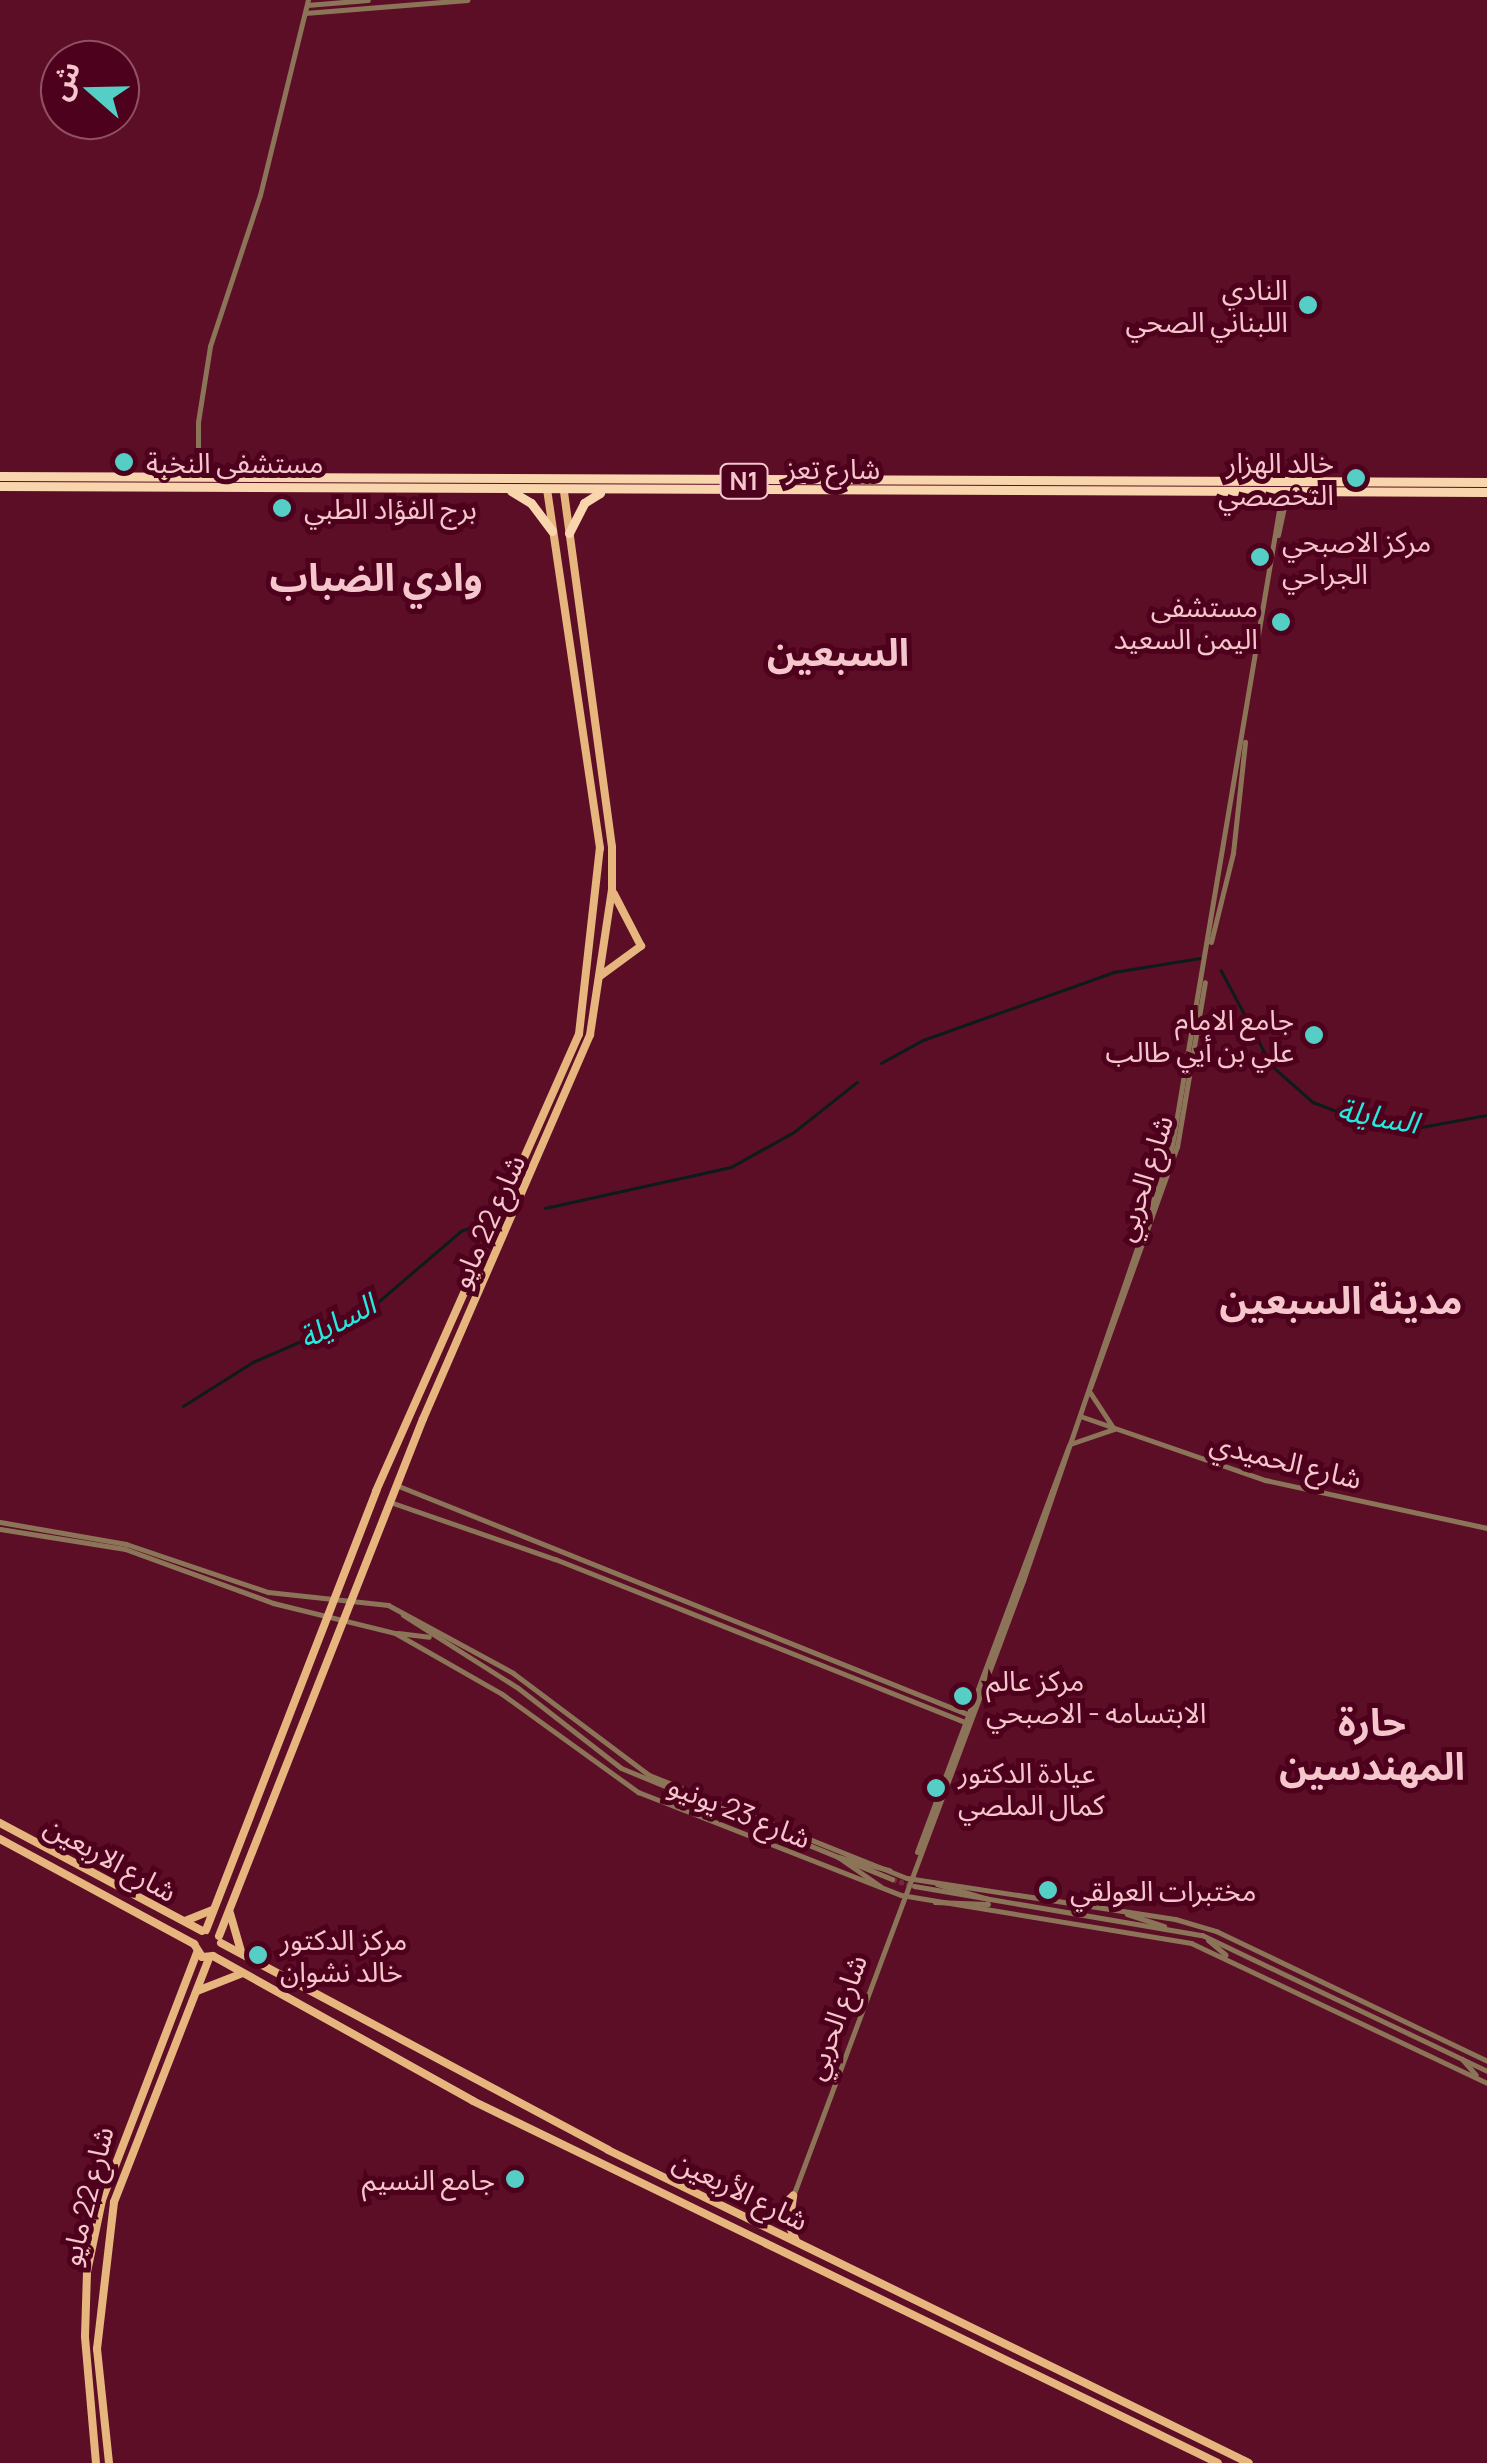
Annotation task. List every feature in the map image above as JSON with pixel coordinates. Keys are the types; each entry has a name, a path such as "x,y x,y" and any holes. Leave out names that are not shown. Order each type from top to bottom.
{"highway":[{"name":"شارع تعز","path":"0,476 547,490 1487,492"},
{"name":"شارع تعز","path":"0,486 198,481"},
{"name":"شارع تعز","path":"376,484 1487,482"},
{"path":"504,487 531,503 552,531"},
{"path":"570,533 584,503 604,490"}],"main road":[{"name":"شارع 22 مايو","path":"109,2463 97,2349 100,2274 114,2202 140,2123 220,1939 396,1485 582,1062 600,977 612,890 594,716 552,531 547,490"},
{"name":"شارع 22 مايو","path":"96,2463 88,2396 88,2272 128,2118 218,1902 333,1600 570,1063 595,932 600,848 583,718 564,490"},
{"path":"583,718 594,716"},
{"path":"600,977 641,946 612,890"},
{"path":"595,932 606,934"},
{"path":"505,1208 525,1195"},
{"path":"494,1231 510,1225"},
{"name":"شارع الاربعين","path":"0,1823 220,1939"},
{"path":"0,1838 196,1949"},
{"path":"232,1900 229,1918 243,1955"},
{"path":"180,1920 199,1920 218,1902"},
{"name":"شارع الأربعين","path":"220,1939 335,2006 608,2150 1249,2463"},
{"name":"شارع الأربعين","path":"196,1949 602,2164 1212,2461"},
{"path":"194,1994 209,1982 244,1973"},
{"path":"328,2019 335,2006"},
{"path":"128,2118 140,2123"},
{"path":"602,2164 608,2150"},
{"path":"752,2220 773,2214 792,2196"},
{"path":"792,2196 789,2225 796,2241"}],"street":[{"path":"198,481 198,422 210,346 260,196 307,2 368,0"},
{"path":"304,13 467,0"},
{"name":"شارع الحربي","path":"792,2196 1070,1444 1175,1133 1285,492"},
{"path":"1070,1444 1114,1429 1088,1390"},
{"name":"شارع الحميدي","path":"1080,1416 1265,1480 1487,1528"},
{"name":"شارع الحربي","path":"917,1852 1070,1444"},
{"path":"396,1485 406,1498 964,1722"},
{"path":"390,1502 406,1498 558,1551 881,1676 967,1714"},
{"name":"شارع 23 يونيو","path":"0,1525 126,1547 258,1590 333,1600 350,1598 402,1614 513,1673 649,1775 907,1878 1176,1918 1243,1941 1487,2061"},
{"name":"شارع 23 يونيو","path":"126,1547 326,1619 342,1619 395,1633 502,1694 638,1792 901,1895 1155,1936 1228,1957 1487,2083"},
{"path":"555,1559 558,1551"},
{"path":"636,1591 640,1583"},
{"path":"402,1614 429,1637 518,1688 631,1773 892,1879"},
{"path":"395,1633 429,1637"},
{"path":"782,1647 785,1639"},
{"path":"878,1685 881,1676"},
{"path":"838,1857 892,1870"},
{"path":"838,1857 882,1888"},
{"path":"936,1883 996,1903"},
{"path":"914,1886 996,1903 1202,1935 1487,2070"},
{"path":"932,1903 996,1903"},
{"path":"1120,1910 1166,1928"},
{"path":"1202,1935 1228,1957"},
{"path":"1462,2059 1479,2079"}],"waterway":[{"name":"السايلة","path":"881,1063 923,1040 1114,972 1200,958"},
{"name":"السايلة","path":"1221,970 1272,1066 1313,1102 1352,1117 1416,1128 1487,1115"},
{"name":"السايلة","path":"545,1208 731,1167 794,1132 857,1082"},
{"name":"السايلة","path":"183,1406 253,1362 364,1314 461,1231 481,1223"}],"tunnel":[{"path":"892,1879 911,1885"}],"place":[{"name":"النادي اللبناني الصحي","path":"1308,305"},
{"name":"مستشفى النخبة","path":"124,462"},
{"name":"خالد الهزار التخصصي","path":"1356,478"},
{"name":"برج الفؤاد الطبي","path":"282,508"},
{"name":"مركز الاصبحي الجراحي","path":"1260,557"},
{"name":"مستشفى اليمن السعيد","path":"1281,622"},
{"name":"جامع الامام علي بن أيي طالب","path":"1314,1035"},
{"name":"مركز عالم الابتسامه - الاصبحي","path":"963,1696"},
{"name":"عيادة الدكتور كمال الملصي","path":"936,1788"},
{"name":"مختبرات العولقي","path":"1048,1890"},
{"name":"مركز الدكتور خالد نشوان","path":"258,1955"},
{"name":"جامع النسيم","path":"515,2179"}],"district":[{"name":"وادي الضباب","path":"376,577"},
{"name":"السبعين","path":"838,652"},
{"name":"مدينة السبعين","path":"1341,1300"},
{"name":"حارة المهندسين","path":"1372,1744"}]}
